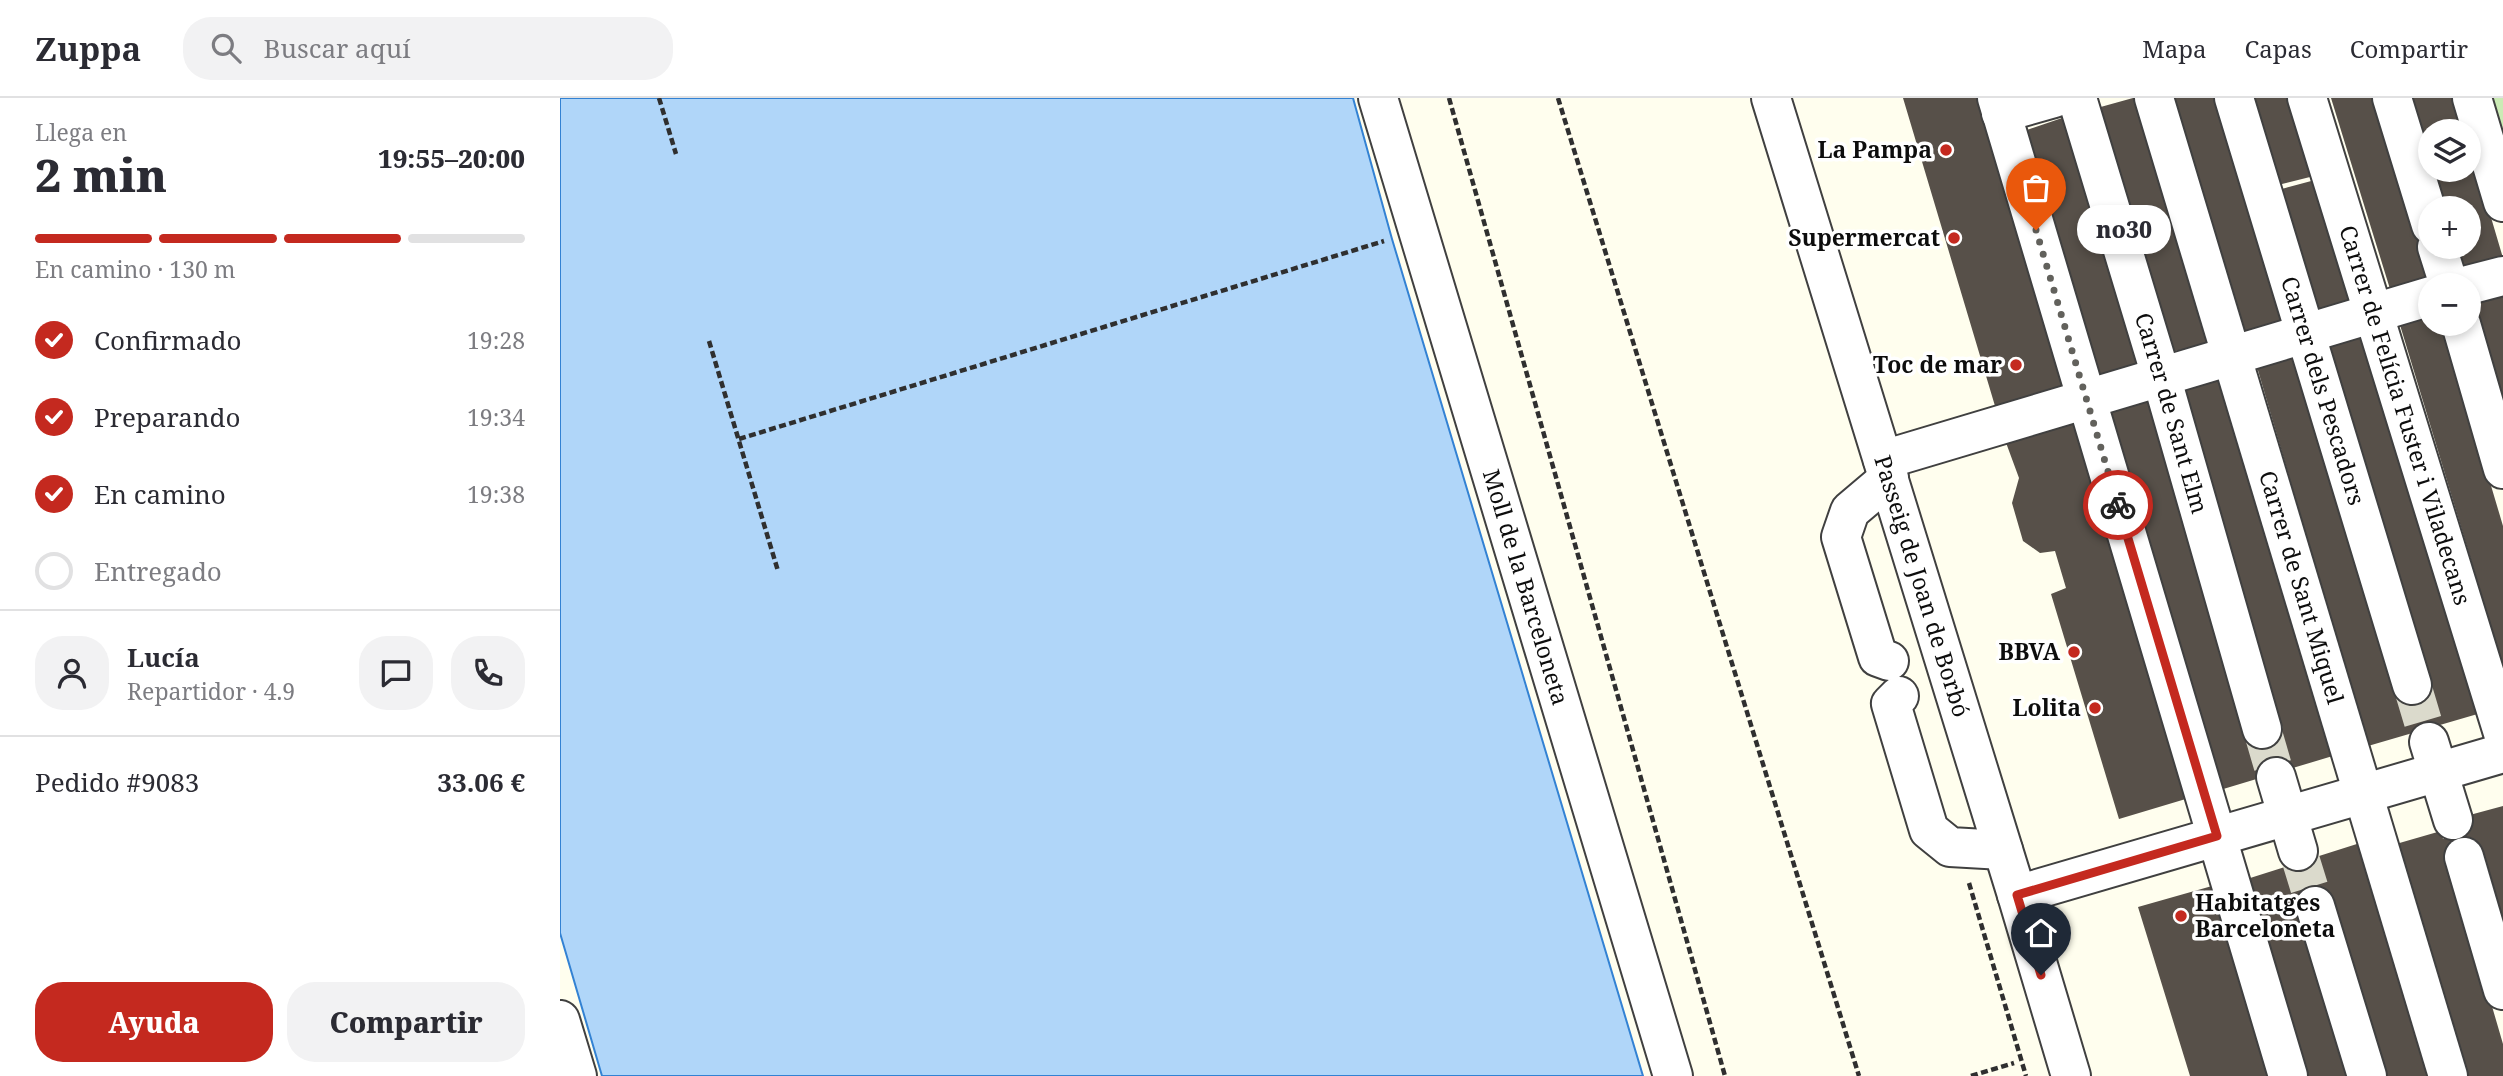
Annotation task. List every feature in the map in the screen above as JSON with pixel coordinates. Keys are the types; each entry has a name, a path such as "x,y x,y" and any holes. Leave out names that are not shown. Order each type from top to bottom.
{"street":[{"name":"Moll de la Barceloneta","path":"1378,98 1672,1076"},
{"name":"Passeig de Joan de Borbó","path":"1771,98 2071,1076"},
{"path":"2054,98 1999,105 2288,1076"},
{"name":"Carrer de Sant Elm","path":"2077,98 2161,376 2262,729"},
{"name":"Carrer de Sant Miquel","path":"2154,98 2448,1076"},
{"name":"Carrer dels Pescadors","path":"2234,98 2412,685"},
{"name":"Carrer de Felícia Fuster i Viladecans","path":"2307,98 2503,733"},
{"path":"2392,98 2422,196"},
{"path":"2472,98 2503,202"},
{"path":"2481,282 2503,276"},
{"path":"2003,850 1950,847 1929,830 1891,704 1894,679 1878,657 1841,537 1850,511 1886,469 2086,398 2418,300"},
{"path":"2464,336 2503,470"},
{"path":"2017,895 2217,836 2293,833 2433,757 2503,753"},
{"path":"2433,757 2453,820"},
{"path":"2276,777 2293,833"},
{"path":"2463,857 2503,990"},
{"path":"2315,906 2367,1076"},
{"path":"560,1020 577,1076"}],"path":[{"path":"659,98 676,154"},
{"path":"1449,98 1725,1076"},
{"path":"1558,98 1859,1076"},
{"path":"739,439 1392,239"},
{"path":"709,341 778,571"},
{"path":"2001,992 2026,1076"},
{"path":"1970,1076 2014,1063"}],"green space":[{"path":"2490,98 2503,98 2503,136"}],"water":[{"path":"560,98 1353,98 1392,239 1643,1076 602,1076 560,933"}],"building":[{"path":"1903,98 1980,98 2066,384 1995,406"},
{"path":"2139,98 2209,343 2171,352 2097,108"},
{"path":"2171,98 2217,98 2284,322 2242,334"},
{"path":"2254,98 2289,98 2314,176 2278,185"},
{"path":"2331,98 2376,98 2418,233 2418,259 2426,259 2430,273 2418,273 2418,282 2390,289"},
{"path":"2411,98 2457,98 2463,119 2418,119"},
{"path":"2065,117 2138,364 2097,375 2024,131"},
{"path":"2315,180 2355,303 2314,313 2278,190"},
{"path":"2435,182 2481,182 2503,258 2461,269 2458,259 2481,259 2481,196 2440,196"},
{"path":"2503,295 2503,403 2481,331 2481,302"},
{"path":"2418,320 2418,336 2447,336 2503,526 2503,666 2400,325"},
{"path":"2367,335 2481,713 2368,746 2257,367"},
{"path":"2221,376 2336,755 2220,790 2108,410 2148,398 2250,738 2283,729 2180,388"},
{"path":"2074,420 2189,798 2119,819 2051,594 2066,588 2055,551 2040,553 2023,541 2012,503 2019,478 2005,440"},
{"path":"2503,806 2503,938 2449,859 2503,1044 2503,1076 2466,1076 2396,844 2441,831 2443,839 2470,829 2466,816"},
{"path":"2360,843 2430,1076 2305,1076 2247,879"},
{"path":"2212,886 2269,1076 2190,1076 2138,907"}],"tunnel":[{"path":"2412,685 2429,742"},
{"path":"2262,729 2276,777"},
{"path":"2298,851 2315,906"}],"way so far":[{"path":"2036,230 2118,505"}],"place":[{"name":"La Pampa","path":"1946,150"},
{"name":"no30","path":"2036,230"},
{"name":"Supermercat","path":"1954,238"},
{"name":"Toc de mar","path":"2016,365"},
{"name":"BBVA","path":"2074,652"},
{"name":"Lolita","path":"2095,708"},
{"name":"Habitatges Barceloneta","path":"2181,916"}],"route":[{"path":"2041,975 2017,895 2217,836 2118,505"}]}
